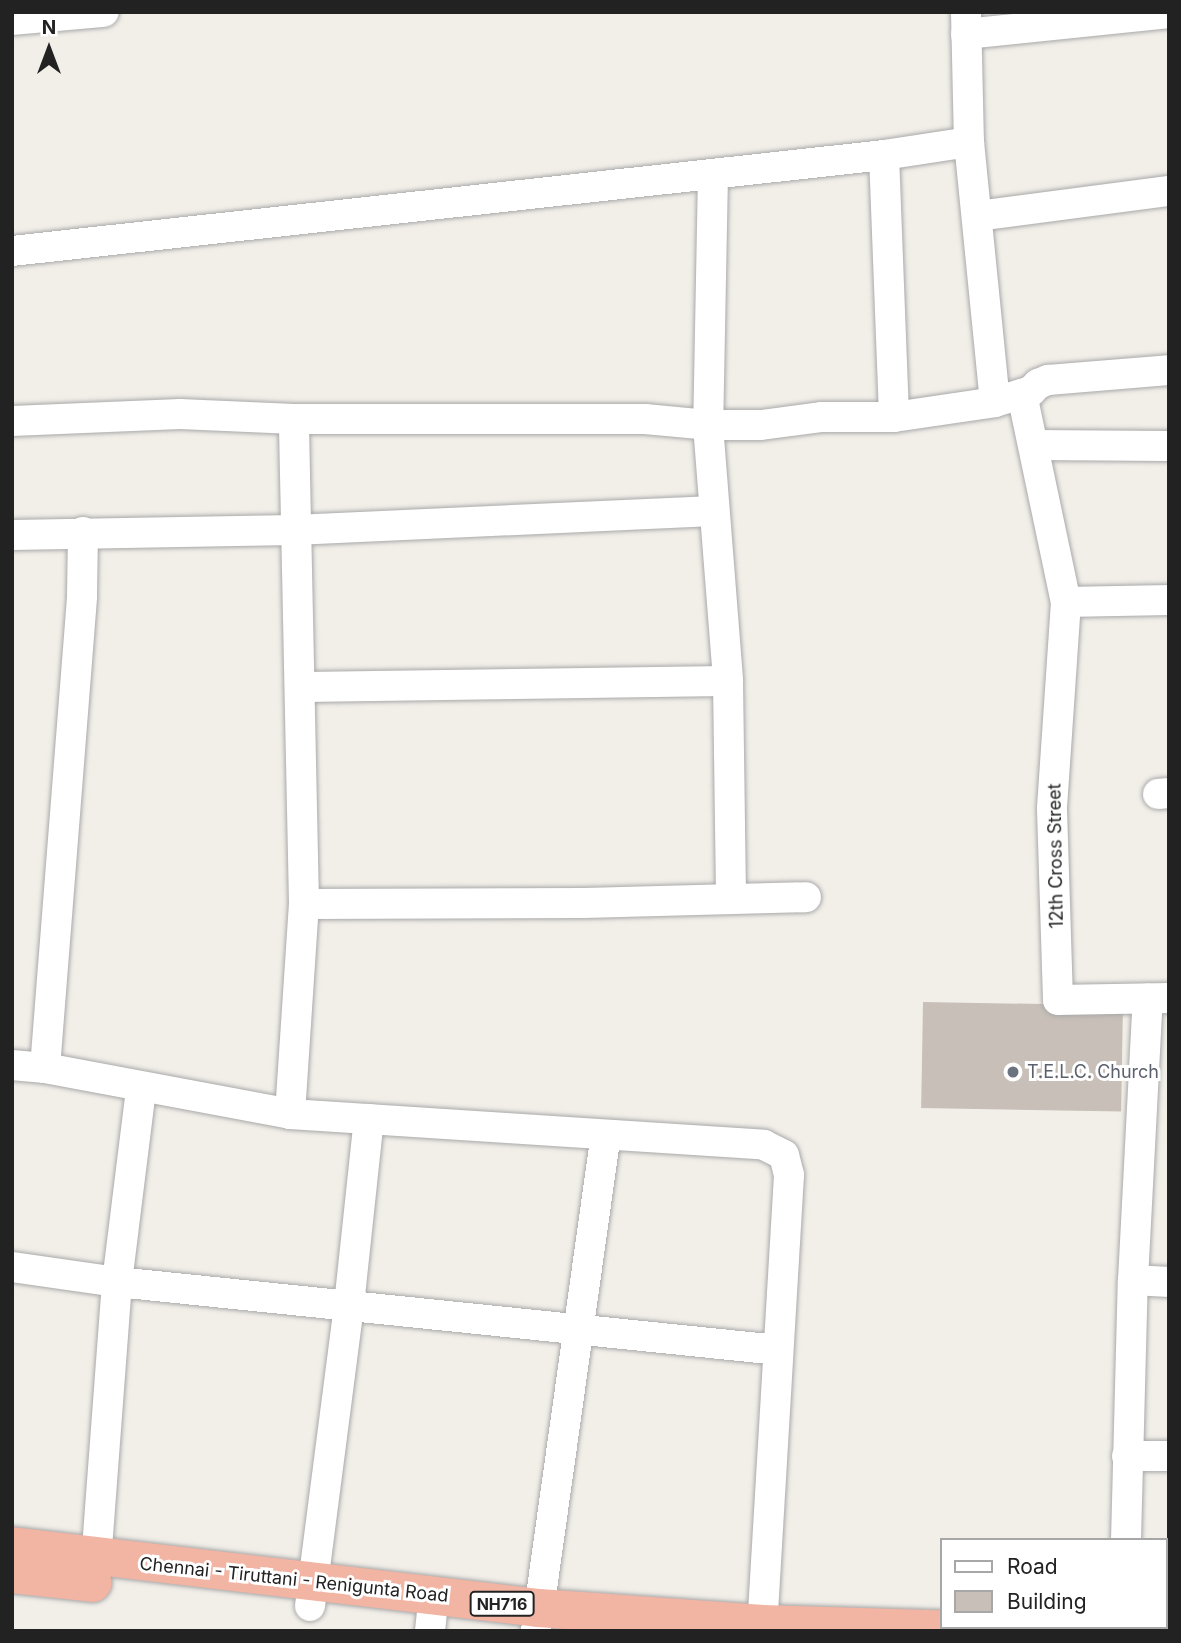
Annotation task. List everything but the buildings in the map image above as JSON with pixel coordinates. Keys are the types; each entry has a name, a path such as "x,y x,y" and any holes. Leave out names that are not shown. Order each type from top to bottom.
{"highway":[{"name":"Chennai - Tiruttani - Renigunta Road","path":"12,1546 95,1570"},
{"name":"Chennai - Tiruttani - Renigunta Road","path":"12,1574 95,1570 311,1593 431,1615 536,1623 995,1631"}],"street":[{"path":"12,20 104,12"},
{"path":"1169,13 966,23 969,142 978,216 1008,398 1035,445 1066,602 1169,600"},
{"path":"12,251 884,155 969,142"},
{"path":"884,155 894,417"},
{"path":"713,174 708,425 728,681 731,898"},
{"path":"978,216 1169,191"},
{"path":"12,421 180,414 294,419 645,419 708,425 761,425 822,417 894,417 1008,398 1048,380 1169,370"},
{"path":"290,1114 304,904 302,687 294,530 294,419"},
{"path":"1035,445 1169,446"},
{"path":"12,535 294,530 714,511"},
{"path":"45,1068 82,596 83,532"},
{"name":"12th Cross Street","path":"1066,602 1052,809 1058,1000 1158,998"},
{"path":"302,687 728,681"},
{"path":"304,904 584,903 806,897"},
{"path":"1126,1538 1133,1280 1158,998"},
{"path":"12,1065 45,1068 290,1114 764,1145 784,1156 789,1175 762,1627"},
{"path":"95,1570 117,1282 141,1088"},
{"path":"311,1593 349,1305 369,1119"},
{"path":"536,1623 607,1136"},
{"path":"12,1267 117,1282 778,1350"},
{"path":"1133,1280 1169,1282"},
{"path":"1127,1456 1169,1456"}],"place":[{"name":"T.E.L.C. Church","path":"1013,1072"}]}
